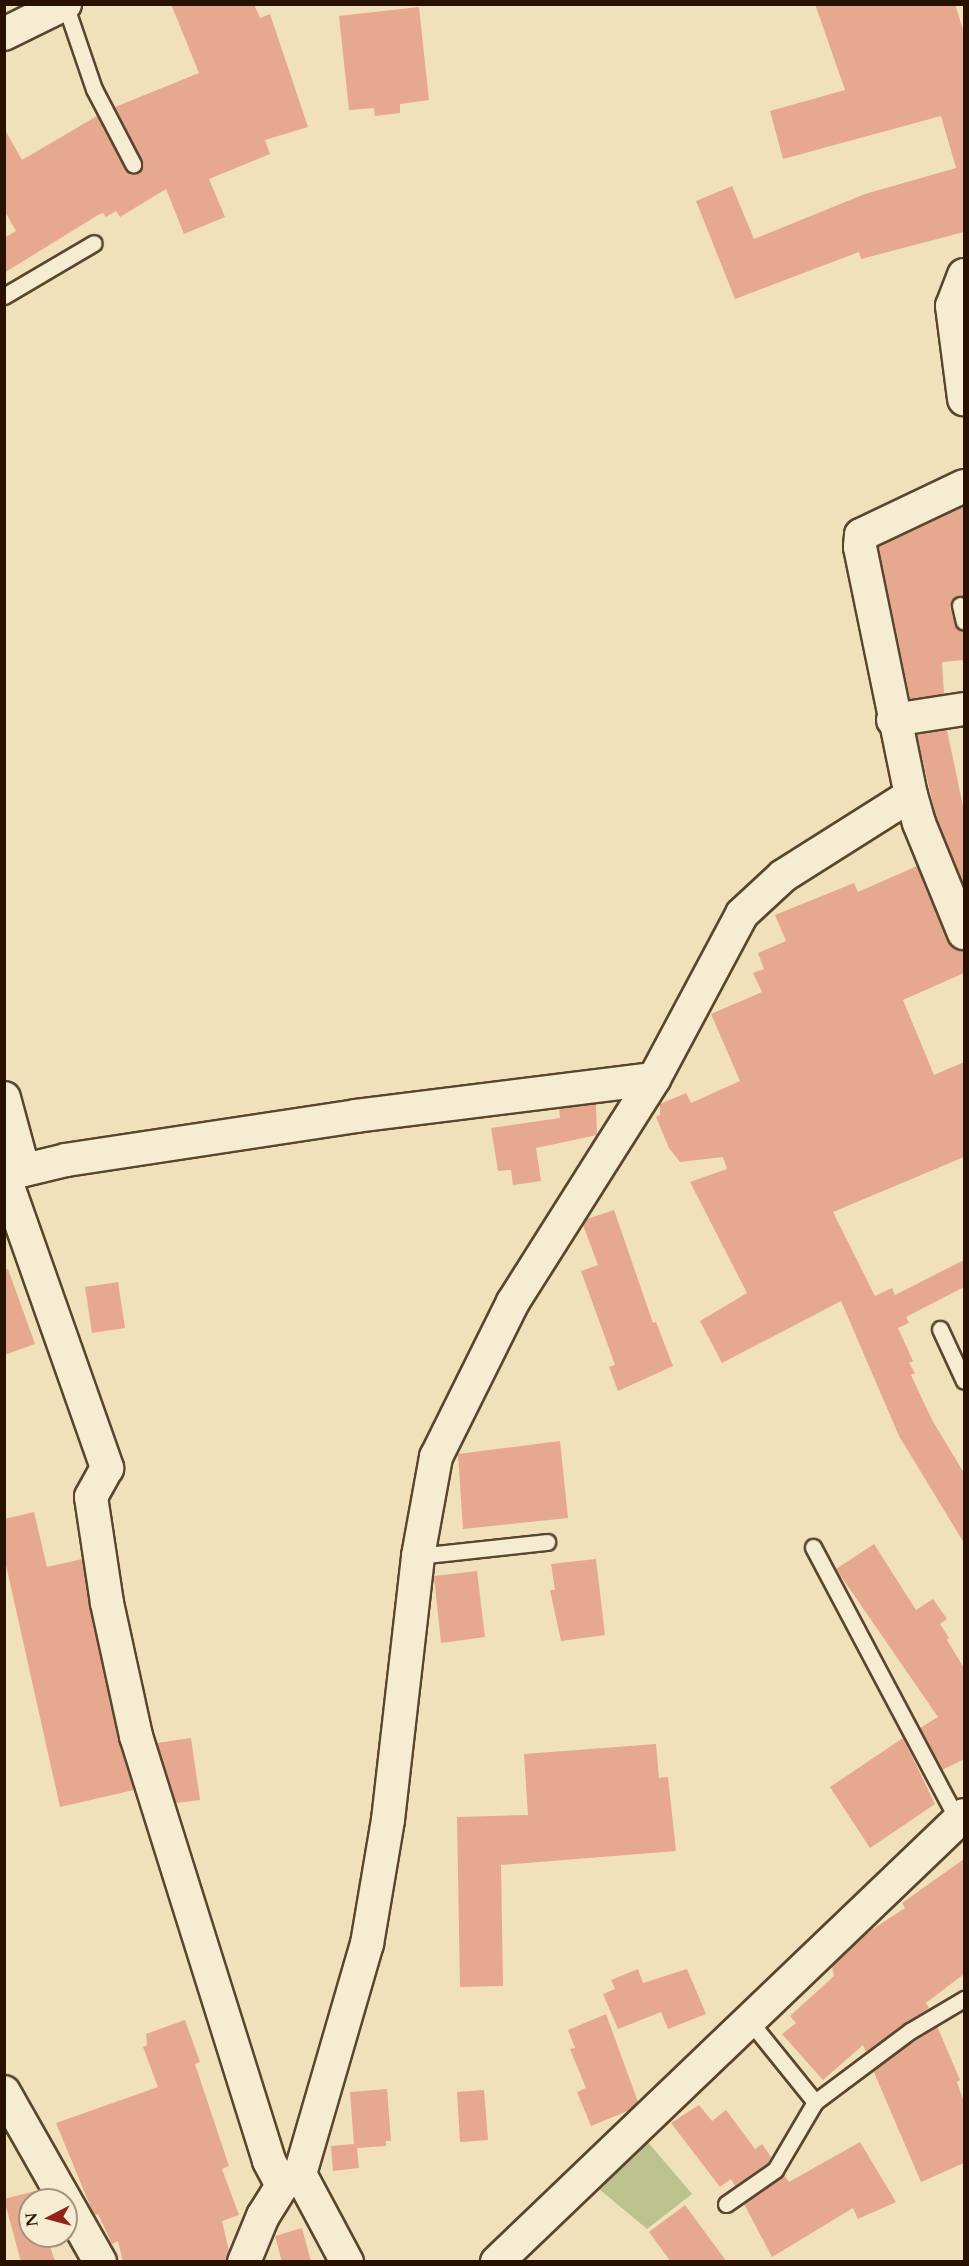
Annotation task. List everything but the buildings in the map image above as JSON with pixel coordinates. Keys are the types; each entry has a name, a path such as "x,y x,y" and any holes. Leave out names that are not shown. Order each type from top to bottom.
{"street":[{"path":"4,34 65,4"},
{"path":"964,275 952,306 964,399"},
{"path":"964,486 861,535 860,547 893,720 911,795 919,823 964,933"},
{"path":"893,720 964,709"},
{"path":"244,2262 263,2216 291,2179 367,1944 388,1820 418,1556 436,1457 513,1302 654,1079 742,914 783,876 911,795"},
{"path":"11,1173 356,1116 654,1079"},
{"path":"4,1098 11,1173 107,1468 92,1497 107,1603 136,1736 269,2161 291,2179 347,2262"},
{"path":"497,2262 748,2019 961,1818"},
{"path":"4,2092 100,2262"}],"lane":[{"path":"65,4 94,89 133,164"},
{"path":"4,296 94,243"},
{"path":"960,605 964,622"},
{"path":"939,1329 964,1381"},
{"path":"418,1556 547,1542"},
{"path":"813,1547 961,1818"},
{"path":"726,2204 776,2170 815,2102 910,2031 964,1999"},
{"path":"748,2019 815,2102"}],"green space":[{"path":"646,2140 692,2194 647,2229 599,2189"}]}
